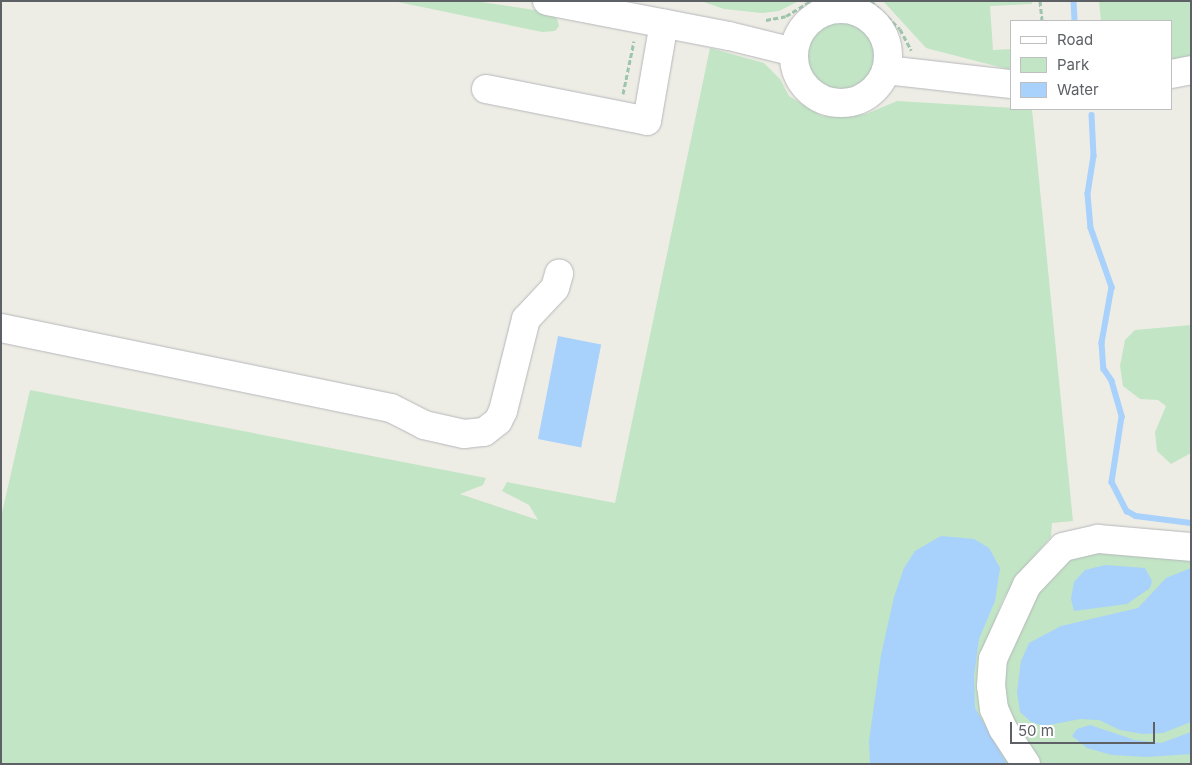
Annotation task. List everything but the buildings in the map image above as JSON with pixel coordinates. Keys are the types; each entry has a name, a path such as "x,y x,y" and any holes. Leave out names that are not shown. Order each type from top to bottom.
{"street":[{"path":"547,1 728,36 796,46"},
{"path":"896,60 878,84 863,97 851,102 831,101 818,97 803,84 795,66 796,46 814,18 826,12 847,10 861,14 878,27 896,60 1006,84"},
{"path":"486,89 646,121 651,21"},
{"path":"1172,74 1191,70"},
{"path":"1,328 391,408 424,425 464,434 484,432 498,421 503,411 526,319 555,288 559,274"},
{"path":"1026,764 1000,722 991,686 993,660 1027,585 1063,548 1080,543 1098,539 1191,547"}],"path":[{"path":"872,1 900,29 896,60"},
{"path":"1040,1 1042,20"},
{"path":"618,115 651,21"}],"green space":[{"path":"393,1 474,1 548,12 557,19 559,26 555,31 542,32"},
{"path":"701,1 799,1 779,11 762,13 724,9"},
{"path":"883,1 1032,1 1032,4 990,6 993,50 1010,49 1010,70 926,48"},
{"path":"1099,1 1191,1 1191,58 1172,62 1172,20 1101,20"},
{"path":"849,18 862,24 873,35 879,48 877,71 862,88 849,94 833,94 820,88 805,71 803,48 809,35 826,20"},
{"path":"710,48 764,63 780,79 789,96 822,116 846,117 866,114 897,101 1032,110 1073,521 1052,523 1051,537 1020,572 1003,600 987,641 1015,764 1,764 1,517 30,390 486,478 483,485 460,494 538,520 529,505 502,491 507,482 615,503"},
{"path":"1191,325 1191,453 1171,464 1157,451 1155,432 1166,406 1158,400 1140,399 1123,386 1120,366 1125,340 1135,330"},
{"path":"1090,546 1191,550 1191,764 1033,764 1000,705 998,670 1050,571"}],"water":[{"path":"558,336 601,344 581,447 538,439"},
{"path":"941,536 974,539 989,548 1000,568 995,601 979,639 974,676 975,708 1007,764 870,764 869,741 881,655 894,597 904,568 915,551"},
{"path":"1105,565 1145,568 1152,581 1150,588 1127,604 1074,611 1071,599 1074,582 1085,570"},
{"path":"1191,568 1191,722 1163,733 1143,734 1120,730 1099,720 1080,719 1044,726 1031,722 1020,712 1017,692 1021,661 1029,643 1061,626 1138,608 1166,578"},
{"path":"1090,725 1135,740 1161,743 1191,732 1191,754 1147,757 1112,755 1087,748 1072,736 1077,729"}],"waterway":[{"path":"1074,1 1075,20"},
{"path":"1092,115 1094,156 1088,194 1091,228 1112,287 1102,343 1104,369 1112,381 1122,417 1112,482 1127,511 1136,516 1191,523"}]}
